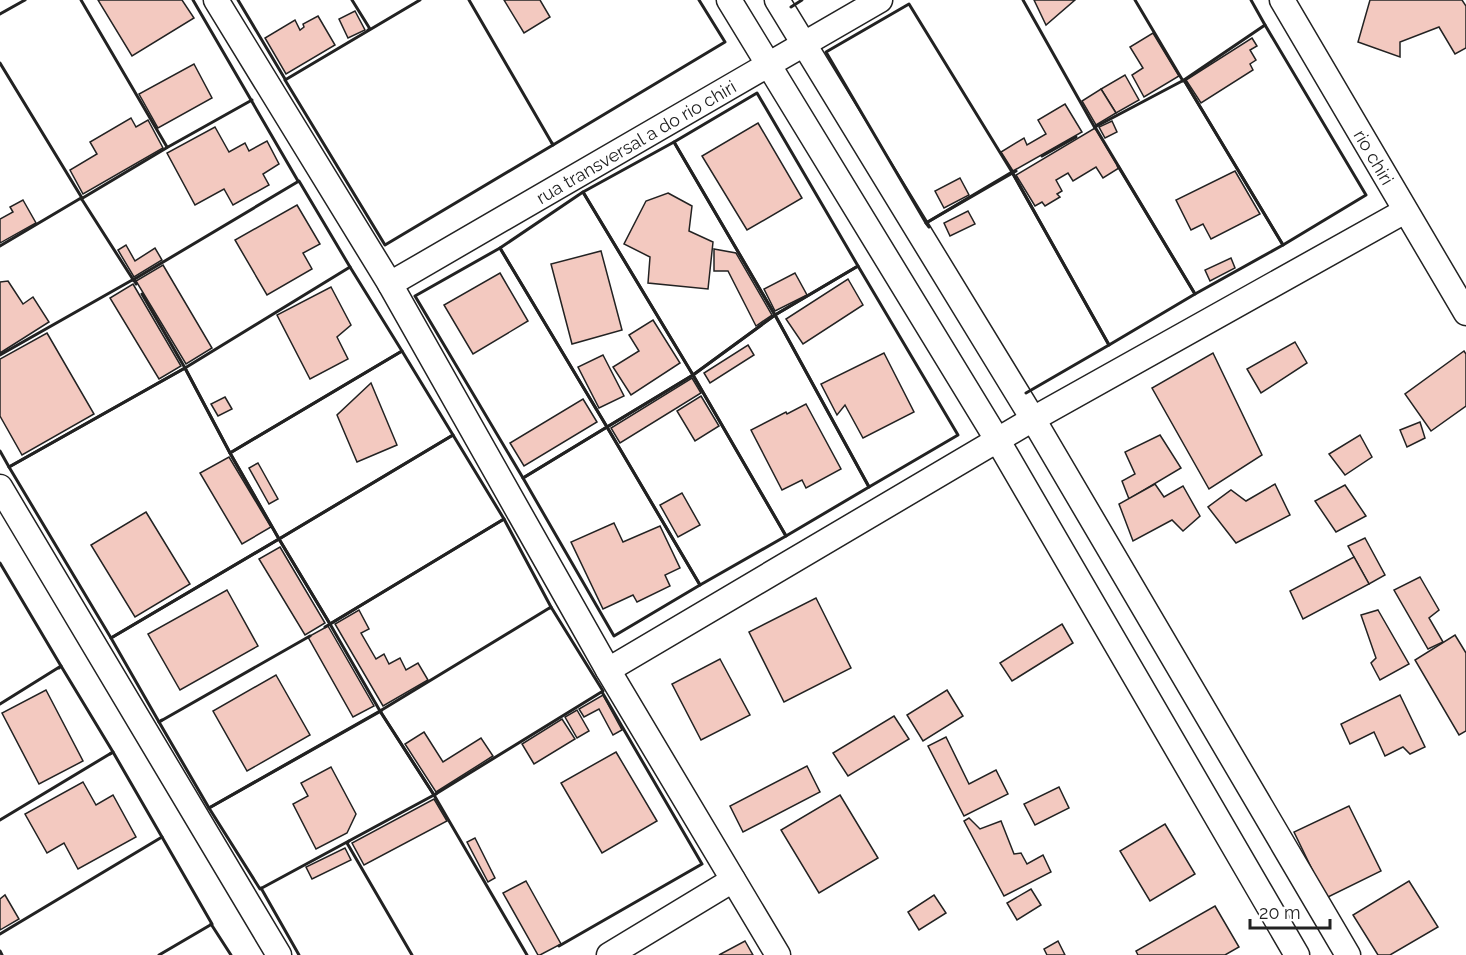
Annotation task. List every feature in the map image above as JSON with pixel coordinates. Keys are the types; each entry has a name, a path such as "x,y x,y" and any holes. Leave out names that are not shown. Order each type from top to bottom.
{"street":[{"path":"216,0 390,284 608,670 778,955"},
{"path":"729,0 998,441 1297,955"},
{"path":"777,0 1033,419 1348,955"},
{"name":"rua transversal a do rio chiri","path":"390,284 880,0"},
{"name":"rio chiri","path":"1282,0 1466,314"},
{"path":"608,670 1033,419 1405,211"},
{"path":"0,487 279,955"},
{"path":"609,955 733,880"}],"building":[{"path":"98,0 182,0 194,18 132,56"},
{"path":"504,0 540,0 550,17 524,33"},
{"path":"1034,0 1075,0 1046,25"},
{"path":"1370,0 1462,0 1466,6 1466,48 1455,54 1439,27 1400,42 1400,57 1358,42"},
{"path":"355,11 365,30 348,38 339,19"},
{"path":"318,16 335,45 286,74 265,38 295,20 300,30 304,27 303,24"},
{"path":"1153,33 1179,76 1144,97 1132,75 1143,68 1130,47"},
{"path":"1252,38 1257,46 1250,50 1256,60 1250,64 1253,70 1201,103 1186,80"},
{"path":"194,64 212,98 158,128 139,94"},
{"path":"1125,75 1139,100 1116,113 1101,89"},
{"path":"1101,89 1116,113 1096,125 1082,101"},
{"path":"1065,104 1082,132 1013,171 1001,152 1024,138 1027,145 1046,134 1038,120"},
{"path":"131,118 136,127 148,120 163,148 83,194 70,170 97,154 90,142"},
{"path":"1112,121 1117,132 1105,138 1099,127"},
{"path":"758,123 802,198 747,230 702,156"},
{"path":"215,127 229,152 245,143 249,151 267,141 279,164 263,174 269,185 233,205 224,189 195,205 167,153"},
{"path":"1095,128 1119,168 1103,178 1096,167 1073,181 1068,173 1056,180 1062,191 1057,194 1060,197 1045,206 1042,202 1035,206 1016,175"},
{"path":"1235,171 1260,214 1211,239 1203,224 1191,230 1176,200"},
{"path":"960,178 969,195 944,208 935,191"},
{"path":"668,193 692,206 689,231 713,242 708,289 648,283 650,257 624,244 646,201"},
{"path":"23,200 36,223 0,243 0,219 13,212 10,207"},
{"path":"297,205 320,244 303,253 312,269 267,295 235,240"},
{"path":"968,211 975,224 950,236 944,223"},
{"path":"126,245 135,261 155,248 162,260 134,277 118,250"},
{"path":"714,249 736,253 772,315 756,326 728,271 714,271"},
{"path":"601,251 622,330 572,344 551,264"},
{"path":"1231,258 1235,268 1210,281 1205,270"},
{"path":"163,265 212,348 186,364 136,281"},
{"path":"500,273 528,321 473,354 444,305"},
{"path":"795,273 807,295 775,311 764,289"},
{"path":"848,279 863,305 803,344 786,319"},
{"path":"8,281 23,304 33,297 49,322 0,353 0,282"},
{"path":"133,284 181,366 159,379 110,298"},
{"path":"331,287 351,325 337,337 348,359 310,379 277,315"},
{"path":"653,320 680,363 631,395 613,367 639,351 629,335"},
{"path":"47,333 94,414 22,455 0,416 0,359"},
{"path":"1295,342 1307,363 1261,393 1247,369"},
{"path":"748,345 754,355 710,383 704,373"},
{"path":"1464,351 1466,354 1466,406 1431,431 1405,394"},
{"path":"884,353 914,412 863,438 845,405 837,415 821,384"},
{"path":"1213,353 1262,455 1209,489 1152,388"},
{"path":"603,355 624,396 599,408 578,367"},
{"path":"692,378 701,393 620,443 611,428"},
{"path":"371,383 397,445 357,462 337,415"},
{"path":"701,396 719,426 695,441 677,411"},
{"path":"225,397 232,409 218,416 211,404"},
{"path":"583,399 597,422 524,466 510,443"},
{"path":"806,404 841,469 806,488 802,480 782,490 751,430"},
{"path":"1420,422 1425,438 1407,447 1400,430"},
{"path":"1160,435 1181,468 1129,499 1122,481 1135,474 1125,452"},
{"path":"1360,435 1372,457 1345,475 1329,454"},
{"path":"229,457 271,527 242,544 200,473"},
{"path":"258,463 278,499 269,504 249,468"},
{"path":"1155,484 1164,497 1183,486 1200,516 1183,531 1172,520 1133,541 1119,504"},
{"path":"1275,484 1290,515 1236,543 1208,507 1231,490 1246,501"},
{"path":"1345,485 1366,516 1336,532 1315,501"},
{"path":"682,493 700,525 678,537 660,505"},
{"path":"146,512 190,584 135,617 91,545"},
{"path":"614,523 623,542 660,526 680,568 665,575 670,586 637,602 633,595 603,609 571,542"},
{"path":"1365,538 1385,575 1369,584 1348,546"},
{"path":"280,547 325,623 305,635 259,559"},
{"path":"1354,557 1369,584 1303,619 1290,591"},
{"path":"1420,577 1439,610 1429,618 1443,642 1428,649 1394,590"},
{"path":"227,590 258,646 180,690 148,634"},
{"path":"816,598 851,668 784,702 749,632"},
{"path":"359,610 369,629 361,633 376,659 384,654 389,664 400,658 406,670 418,663 428,680 383,706 335,624"},
{"path":"1378,610 1409,664 1380,680 1371,663 1376,658 1361,615"},
{"path":"1062,624 1073,643 1012,681 1000,663"},
{"path":"328,626 374,706 353,717 308,637"},
{"path":"1455,635 1466,653 1466,731 1459,735 1415,660"},
{"path":"720,659 750,715 701,740 672,684"},
{"path":"276,675 310,735 247,771 213,711"},
{"path":"46,690 83,761 39,784 2,713"},
{"path":"947,690 963,716 923,741 907,715"},
{"path":"603,695 622,730 613,735 599,709 584,717 579,709"},
{"path":"1400,695 1425,747 1410,754 1403,747 1385,756 1374,732 1350,744 1341,724"},
{"path":"577,710 589,731 577,738 565,717"},
{"path":"894,716 909,739 848,776 833,753"},
{"path":"562,719 575,739 534,764 522,744"},
{"path":"424,732 443,762 481,738 493,756 436,792 405,744"},
{"path":"946,737 969,784 996,770 1008,794 964,816 928,746"},
{"path":"616,752 657,821 602,853 561,783"},
{"path":"807,766 820,792 743,832 730,806"},
{"path":"331,767 356,814 347,833 316,849 293,804 308,796 301,783"},
{"path":"83,782 96,805 113,795 136,837 78,869 64,843 47,853 25,814"},
{"path":"1059,787 1069,808 1035,825 1024,804"},
{"path":"840,795 878,858 819,893 781,830"},
{"path":"434,799 447,821 364,865 352,843"},
{"path":"1349,806 1381,871 1326,898 1294,832"},
{"path":"969,818 980,829 1001,821 1014,854 1021,853 1027,864 1043,855 1051,872 1004,896 964,821"},
{"path":"1165,824 1195,874 1150,901 1120,851"},
{"path":"475,838 495,878 488,882 467,842"},
{"path":"345,848 351,860 312,879 306,867"},
{"path":"526,881 561,944 540,955 503,893"},
{"path":"1409,881 1438,927 1390,955 1378,955 1353,915"},
{"path":"1031,889 1041,905 1017,920 1007,903"},
{"path":"5,895 19,919 0,930 0,899"},
{"path":"934,895 946,913 919,930 908,912"},
{"path":"1215,906 1239,947 1225,955 1138,955 1136,951"},
{"path":"745,941 753,955 719,955"},
{"path":"1058,941 1065,955 1047,955 1044,949"}],"wall":[{"path":"0,14 25,0"},
{"path":"81,0 167,147"},
{"path":"193,0 298,181"},
{"path":"238,0 285,79"},
{"path":"352,0 370,29 368,30"},
{"path":"420,0 285,80 385,245 553,145 469,0"},
{"path":"552,143 553,145 725,42 699,0"},
{"path":"791,7 802,0"},
{"path":"1023,0 1095,128"},
{"path":"1135,0 1183,81"},
{"path":"1251,0 1265,25"},
{"path":"909,4 1012,172 926,223 826,52 909,4"},
{"path":"1265,25 1366,195 1283,245 1184,80 1265,25"},
{"path":"0,63 82,198"},
{"path":"1184,80 1283,245 1195,294 1095,127 1184,80"},
{"path":"757,93 858,266 775,315 674,142 757,93"},
{"path":"81,199 252,100"},
{"path":"1042,156 1076,137"},
{"path":"674,142 775,315 693,375 583,192 674,142"},
{"path":"1012,172 1109,345 1195,294 1118,166"},
{"path":"929,227 926,223 1016,171"},
{"path":"1012,172 1109,345 1026,393"},
{"path":"133,280 299,181 350,267"},
{"path":"583,192 693,375 607,427 500,248 583,192"},
{"path":"0,246 81,198 134,281"},
{"path":"500,248 607,427 523,478 415,296 500,248"},
{"path":"858,266 958,435 869,487 775,315 858,266"},
{"path":"0,451 9,467 185,368 350,267 402,351 230,453 185,368 142,294"},
{"path":"0,355 134,279 136,284"},
{"path":"775,315 869,487 786,536 693,375 775,315"},
{"path":"402,351 453,435 279,539 230,453 402,351"},
{"path":"185,368 279,539 111,638 9,467 185,368"},
{"path":"693,375 786,536 700,585 607,427 693,375"},
{"path":"607,427 700,585 614,636 523,478 607,427"},
{"path":"453,435 504,519 330,624 279,539 453,435"},
{"path":"325,627 504,519 551,607 380,711 330,624"},
{"path":"310,636 159,722 111,638 279,539 330,624"},
{"path":"0,563 61,666 59,668"},
{"path":"380,711 434,795 603,691 550,608"},
{"path":"0,704 61,666 113,752 110,754"},
{"path":"559,946 702,864 602,692"},
{"path":"380,711 434,795 260,889 209,808 380,711"},
{"path":"162,720 159,722 209,808 381,711"},
{"path":"0,820 113,752 162,837 0,934"},
{"path":"436,794 434,795 527,955"},
{"path":"159,955 212,924 162,837"},
{"path":"349,841 347,843 412,955"},
{"path":"261,888 299,955"},
{"path":"211,924 231,955"},
{"path":"0,951 2,955"}]}
